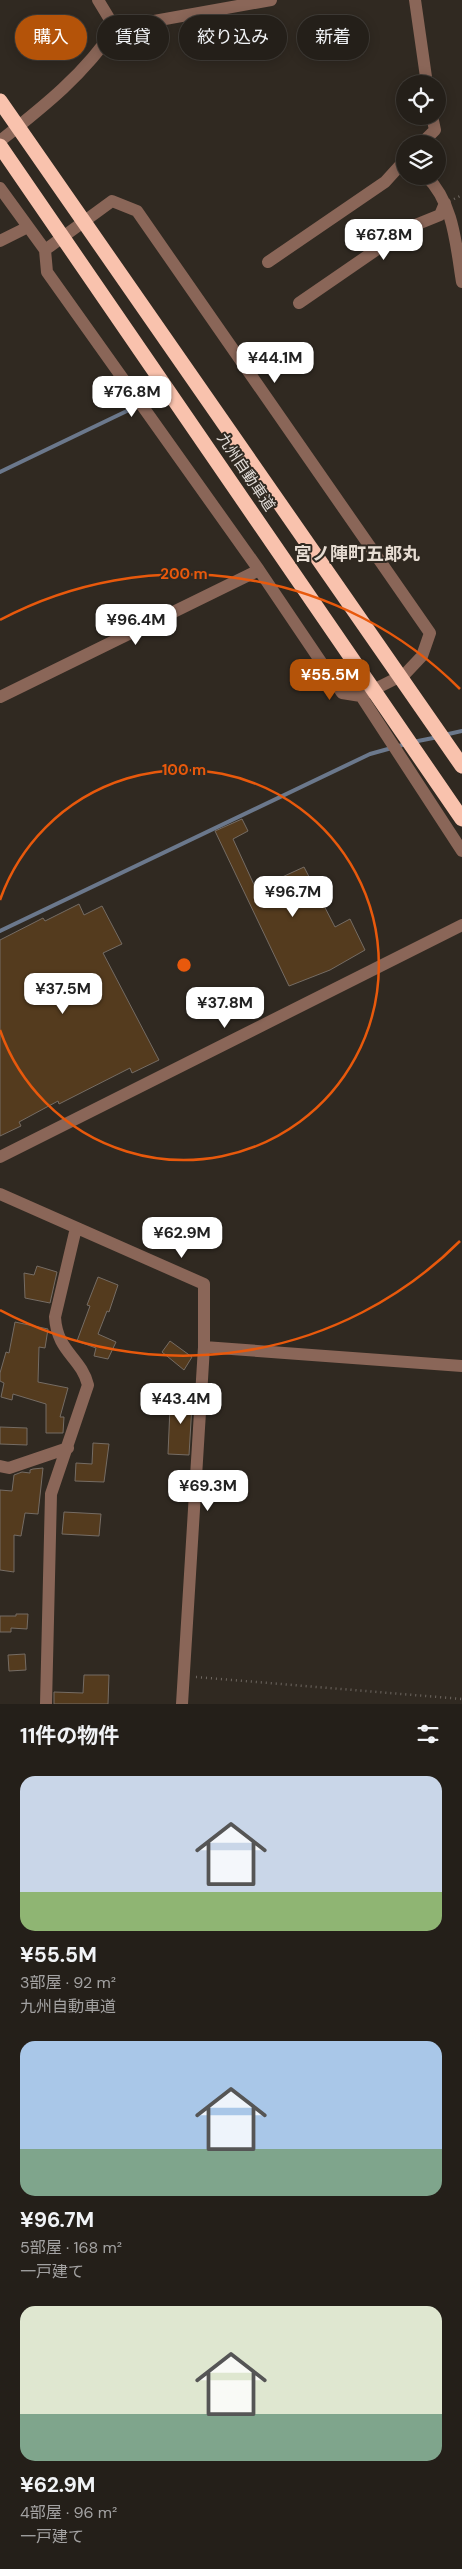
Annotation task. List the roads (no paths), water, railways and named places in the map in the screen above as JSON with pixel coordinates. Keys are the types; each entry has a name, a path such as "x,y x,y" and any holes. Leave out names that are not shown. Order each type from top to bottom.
{"highway":[{"name":"九州自動車道","path":"2,104 462,766"},
{"name":"九州自動車道","path":"0,146 76,254 462,819"}],"street":[{"path":"98,0 107,15"},
{"path":"169,18 271,0"},
{"path":"415,0 426,75"},
{"path":"0,141 45,105 97,55"},
{"path":"268,262 385,182 396,170"},
{"path":"432,185 445,203 451,223 462,282"},
{"path":"0,188 45,250 47,272 259,570 342,693 361,696 405,674 422,656 430,634 137,211 112,201 45,250"},
{"path":"300,303 408,228 440,214 445,203"},
{"path":"0,241 28,227"},
{"path":"0,697 259,570"},
{"path":"361,696 462,851"},
{"path":"0,1157 462,925"},
{"path":"0,1194 204,1284 204,1347 182,1704"},
{"path":"46,1704 51,1494 88,1385 86,1376 58,1338 55,1317 76,1228"},
{"path":"204,1347 462,1366"},
{"path":"0,1466 9,1468 68,1448"}],"waterway":[{"path":"0,472 131,409"},
{"path":"444,735 462,731"},
{"path":"413,742 438,737"},
{"path":"0,931 370,754 406,744"}],"district":[{"name":"宮ノ陣町五郎丸","path":"357,554"}]}
